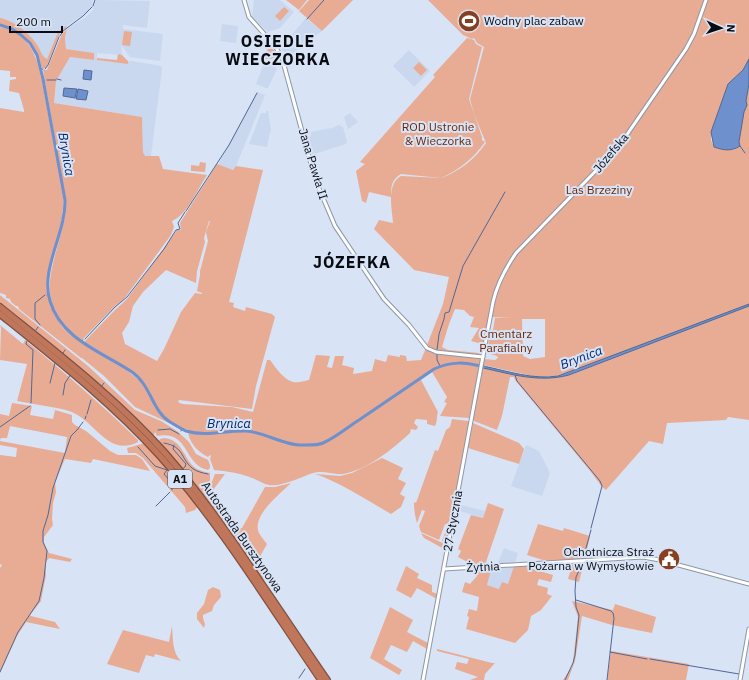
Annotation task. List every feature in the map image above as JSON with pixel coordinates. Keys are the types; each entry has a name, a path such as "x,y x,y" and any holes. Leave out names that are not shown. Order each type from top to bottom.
{"highway":[{"name":"Autostrada Bursztynowa","path":"0,307 104,392 144,431 175,465 195,488 226,530 327,680"},
{"name":"Autostrada Bursztynowa","path":"0,314 94,390 134,428 161,457 210,519 321,680"}],"street":[{"name":"Jana Pawła II","path":"244,0 249,17 275,46 282,58 315,179 332,222 384,299 409,325 427,348 437,353 482,361"},
{"name":"Józefska","path":"482,361 495,292 508,264 516,253 607,160 623,140 686,49 694,34 706,0"},
{"name":"27 Stycznia","path":"423,680 482,361"},
{"name":"Żytnia","path":"444,569 642,557 660,560 749,584"},
{"path":"740,680 749,629"}],"shaded area":[{"path":"0,0 93,0 92,5 87,12 58,32 47,59 43,57 38,46 25,32 6,19 0,18"},
{"path":"96,0 150,1 147,28 123,25 123,29 163,34 160,61 130,57 121,45 122,55 97,53 97,60 128,63 128,61 132,61 161,66 162,69 151,156 145,156 143,152 142,117 54,103 56,81 70,57 93,60 94,53 66,49 65,37 67,29 86,17 93,10"},
{"path":"254,0 280,0 294,12 280,28 268,32 252,17"},
{"path":"306,18 322,31 288,57 281,48"},
{"path":"222,24 238,26 236,43 220,41"},
{"path":"409,50 430,71 414,87 393,66"},
{"path":"267,62 277,69 268,88 266,88 256,84 264,64"},
{"path":"257,92 265,95 236,166 233,170 218,165"},
{"path":"266,111 268,111 271,129 267,147 249,144 261,113 266,113"},
{"path":"350,113 358,122 348,129 344,117"},
{"path":"339,125 343,127 347,141 346,144 311,155 308,141 311,132 330,129"},
{"path":"526,445 539,451 550,473 542,496 511,486"},
{"path":"457,504 485,511 483,518 456,510"},
{"path":"504,548 518,553 515,563 498,563"},
{"path":"514,566 508,584 500,589 487,585 492,567"}],"green space":[{"path":"286,0 307,0 299,10"},
{"path":"309,0 353,0 322,31 299,11"},
{"name":"Las Brzeziny","path":"428,0 749,0 749,59 743,70 728,84 711,133 711,140 714,147 734,150 738,143 749,84 749,304 603,360 556,376 537,377 483,365 484,359 495,360 498,358 497,356 487,353 490,332 493,330 495,318 512,318 490,317 482,353 479,355 437,351 427,345 443,304 449,277 414,270 374,229 379,220 393,223 391,197 393,185 401,176 441,178 466,164 486,143 474,114 470,99 484,47 477,43 474,38 472,39 463,35","holes":["455,309 464,310 470,316 474,317 470,327 479,328 471,341 482,344 479,353 448,350 442,347","522,319 545,319 545,357 530,359 523,356"]},
{"path":"284,7 289,11 280,21 275,16"},
{"path":"0,18 11,22 27,33 47,59 58,32 66,26 67,27 60,33 46,68 42,68 36,52 27,40 16,31 0,24"},
{"path":"0,27 18,34 30,46 42,81 64,199 62,218 47,285 49,302 54,314 63,328 76,339 124,368 139,380 145,387 157,409 169,423 135,407 104,376 19,309 18,306 11,302 10,299 6,298 6,295 0,293 0,108 24,112 24,110 19,93 9,91 10,80 16,79 16,77 10,77 10,71 0,70"},
{"path":"67,29 65,37 66,49 94,53 94,60 70,57 56,81 54,103 142,117 143,152 145,156 159,156 163,169 207,175 192,201 183,213 172,221 174,227 171,235 124,299 115,306 82,340 64,324 54,308 50,291 51,274 64,220 66,200 43,70 47,70 62,34"},
{"path":"124,31 132,32 130,46 122,45"},
{"name":"ROD Ustronie & Wieczorka","path":"467,38 474,40 476,44 482,47 469,99 482,140 485,142 466,163 441,178 401,174 392,184 391,197 369,192 366,203 362,201 356,171 365,164 360,162 435,77 433,75"},
{"path":"270,46 277,54 275,57 264,59 263,57"},
{"path":"118,54 122,55 128,61 128,64 97,60 97,58 117,60"},
{"path":"419,62 427,70 421,76 413,68"},
{"path":"200,162 206,163 205,172 191,171 191,165 199,166"},
{"path":"217,164 233,170 236,166 263,170 229,302 234,303 233,307 245,311 246,307 272,314 275,317 256,386 252,409 179,400 178,402 182,404 232,407 253,412 267,360 270,360 280,373 289,381 297,382 309,380 316,355 330,356 327,367 332,368 335,356 344,356 342,365 354,368 353,374 372,371 375,359 386,362 388,355 400,357 400,355 406,356 407,361 421,360 426,348 435,353 481,359 469,418 440,416 447,403 444,402 447,397 432,372 421,380 438,412 435,426 427,424 427,420 416,419 414,423 418,427 416,430 411,429 410,433 387,452 362,468 343,474 317,472 280,485 267,484 247,476 214,470 210,459 211,456 210,455 208,457 204,455 194,446 188,434 188,430 173,423 159,410 144,384 134,372 84,342 127,299 177,230 181,230 180,223","holes":["209,221 206,232 208,241 200,271 197,291 202,294 195,293 181,312 157,361 125,344 122,333 129,322 133,306 143,292 166,270 196,283 197,271 205,242 204,238"]},
{"path":"0,295 88,366 135,410 161,421 177,431 189,442 196,454 208,460 210,468 208,470 200,467 194,462 181,443 175,438 168,436 157,436 155,432 153,437 119,403 0,304"},
{"path":"749,306 749,420 728,417 726,420 667,423 663,444 649,441 606,490 602,487 514,377 510,377 502,416 497,430 474,421 473,419 483,368 537,378 570,375"},
{"path":"0,325 23,344 25,340 54,364 111,414 138,440 138,442 127,446 118,445 102,436 78,415 69,411 17,401 27,364 0,360"},
{"path":"12,403 32,406 30,415 53,419 55,410 72,415 72,422 75,425 86,431 110,451 118,455 136,455 142,459 150,471 93,459 91,463 65,459 55,482 56,492 53,503 53,525 44,537 44,543 49,553 72,559 70,562 49,558 45,563 46,575 41,601 30,615 55,622 60,629 26,622 17,636 0,673 0,568 2,565 0,564 0,455 16,457 17,448 0,445 0,441 65,453 67,437 10,426 7,438 1,438 0,440 0,414 9,416"},
{"path":"452,419 470,422 447,543 442,541 448,525 445,524 439,540 421,532 419,526 425,511 422,510 417,523 414,502 416,503 435,450 438,451 446,430 450,427"},
{"path":"473,423 519,443 524,449 519,464 468,448"},
{"path":"164,438 176,442 192,465 197,469 210,473 210,490 212,495 211,484 215,474 225,474 213,490 240,528 242,528 265,487 275,487 291,483 274,499 259,520 259,533 267,544 258,560 213,497 215,502 258,562 266,579 263,582 156,440 159,441 160,439"},
{"path":"145,443 198,506 195,510 186,513 185,507 143,458 136,453 128,453 127,448"},
{"path":"382,458 403,468 398,479 406,483 400,494 405,497 401,507 391,514 344,487 315,474 340,476 352,473"},
{"path":"488,503 504,509 485,565 473,565 458,557 461,551 458,549 471,515 483,518"},
{"path":"538,524 563,531 564,528 590,536 585,559 546,561 527,555"},
{"path":"421,533 447,545 446,550 424,538"},
{"path":"573,562 580,562 583,566 579,582 568,579"},
{"path":"527,565 526,567 553,575 551,582 539,579 537,585 548,588 547,594 552,596 541,610 531,616 528,630 515,643 466,629 469,609 477,611 479,597 462,592 465,582 470,584 477,576 465,569 492,567 487,585 499,589 502,582 508,584 514,566"},
{"path":"406,566 419,574 417,578 432,585 432,592 438,594 437,599 417,588 411,598 396,590"},
{"path":"213,587 220,590 221,597 214,605 212,611 203,615 205,624 204,628 197,619 197,613 204,604 208,590"},
{"path":"572,601 613,610 615,604 656,617 652,633 612,625 582,616 575,661 568,680 563,680 573,662 578,617"},
{"path":"390,607 413,620 407,632 428,643 427,649 413,641 407,652 391,645 384,659 402,670 399,675 370,658"},
{"path":"172,626 174,650 181,661 155,654 154,657 146,655 139,673 107,664 123,630 169,642"},
{"path":"437,649 495,663 485,674 484,680 470,680 478,677 455,669 457,662 467,664 469,659 437,651"},
{"path":"611,651 689,664 686,680 607,680"}],"water":[{"path":"749,59 747,105 744,112 739,142 740,146 727,150 714,147 711,132 728,84 743,70"},
{"path":"84,70 92,71 91,80 83,79"},
{"path":"64,88 77,89 75,98 63,96"},
{"path":"78,89 88,91 86,100 76,99"},
{"path":"749,304 749,306 569,375 547,378 536,378 483,368 483,366 539,377 558,376"}],"waterway":[{"path":"93,6 95,0"},
{"path":"307,19 324,0"},
{"path":"60,36 63,31 92,7"},
{"name":"Brynica","path":"0,25 12,29 30,43 37,55 43,79 65,200 62,225 48,276 50,301 55,314 73,335 138,377 159,411 170,422 186,431 194,433 246,431 259,433 292,444 317,445 328,441 434,369 441,366 459,363 484,367"},
{"path":"45,69 59,37"},
{"path":"57,79 61,80"},
{"path":"47,80 56,80"},
{"path":"186,211 229,145 257,93"},
{"path":"740,146 745,153"},
{"path":"437,350 439,334 445,313 449,312 463,266 505,192"},
{"path":"85,339 115,307 127,297 164,249 176,230 180,229 178,223 185,212"},
{"path":"40,325 35,319 35,303 45,295"},
{"path":"27,341 26,344 33,350 31,403"},
{"path":"437,354 437,360 440,366"},
{"path":"50,383 55,363"},
{"path":"63,395 65,383 71,374"},
{"path":"515,375 517,381 600,481 602,486 591,528"},
{"path":"101,387 104,383"},
{"path":"87,414 91,400"},
{"path":"0,427 30,406"},
{"path":"0,672 18,632 39,601 44,578 47,551 43,542 43,531 48,515 53,488 71,436 83,422"},
{"path":"158,430 170,429 179,434"},
{"path":"164,443 176,447 188,464 194,469 208,474"},
{"path":"174,445 173,449 186,464 182,469"},
{"path":"138,447 155,466 167,470 164,474 171,482 172,490"},
{"path":"171,481 175,476"},
{"path":"156,506 170,492"},
{"path":"583,559 591,530"},
{"path":"565,680 575,655 579,615 576,607 576,577 583,562"},
{"path":"576,600 611,611 613,613 614,618 607,680"},
{"path":"610,652 647,659"},
{"path":"650,659 739,674"},
{"path":"299,678 305,669"}],"place":[{"name":"Wodny plac zabaw","path":"469,21"},
{"name":"Ochotnicza Straż Pożarna w Wymysłowie","path":"669,559"}],"district":[{"name":"OSIEDLE WIECZORKA","path":"278,50"},
{"name":"JÓZEFKA","path":"352,262"}],"park label":[{"name":"Cmentarz Parafialny","path":"506,341"}]}
